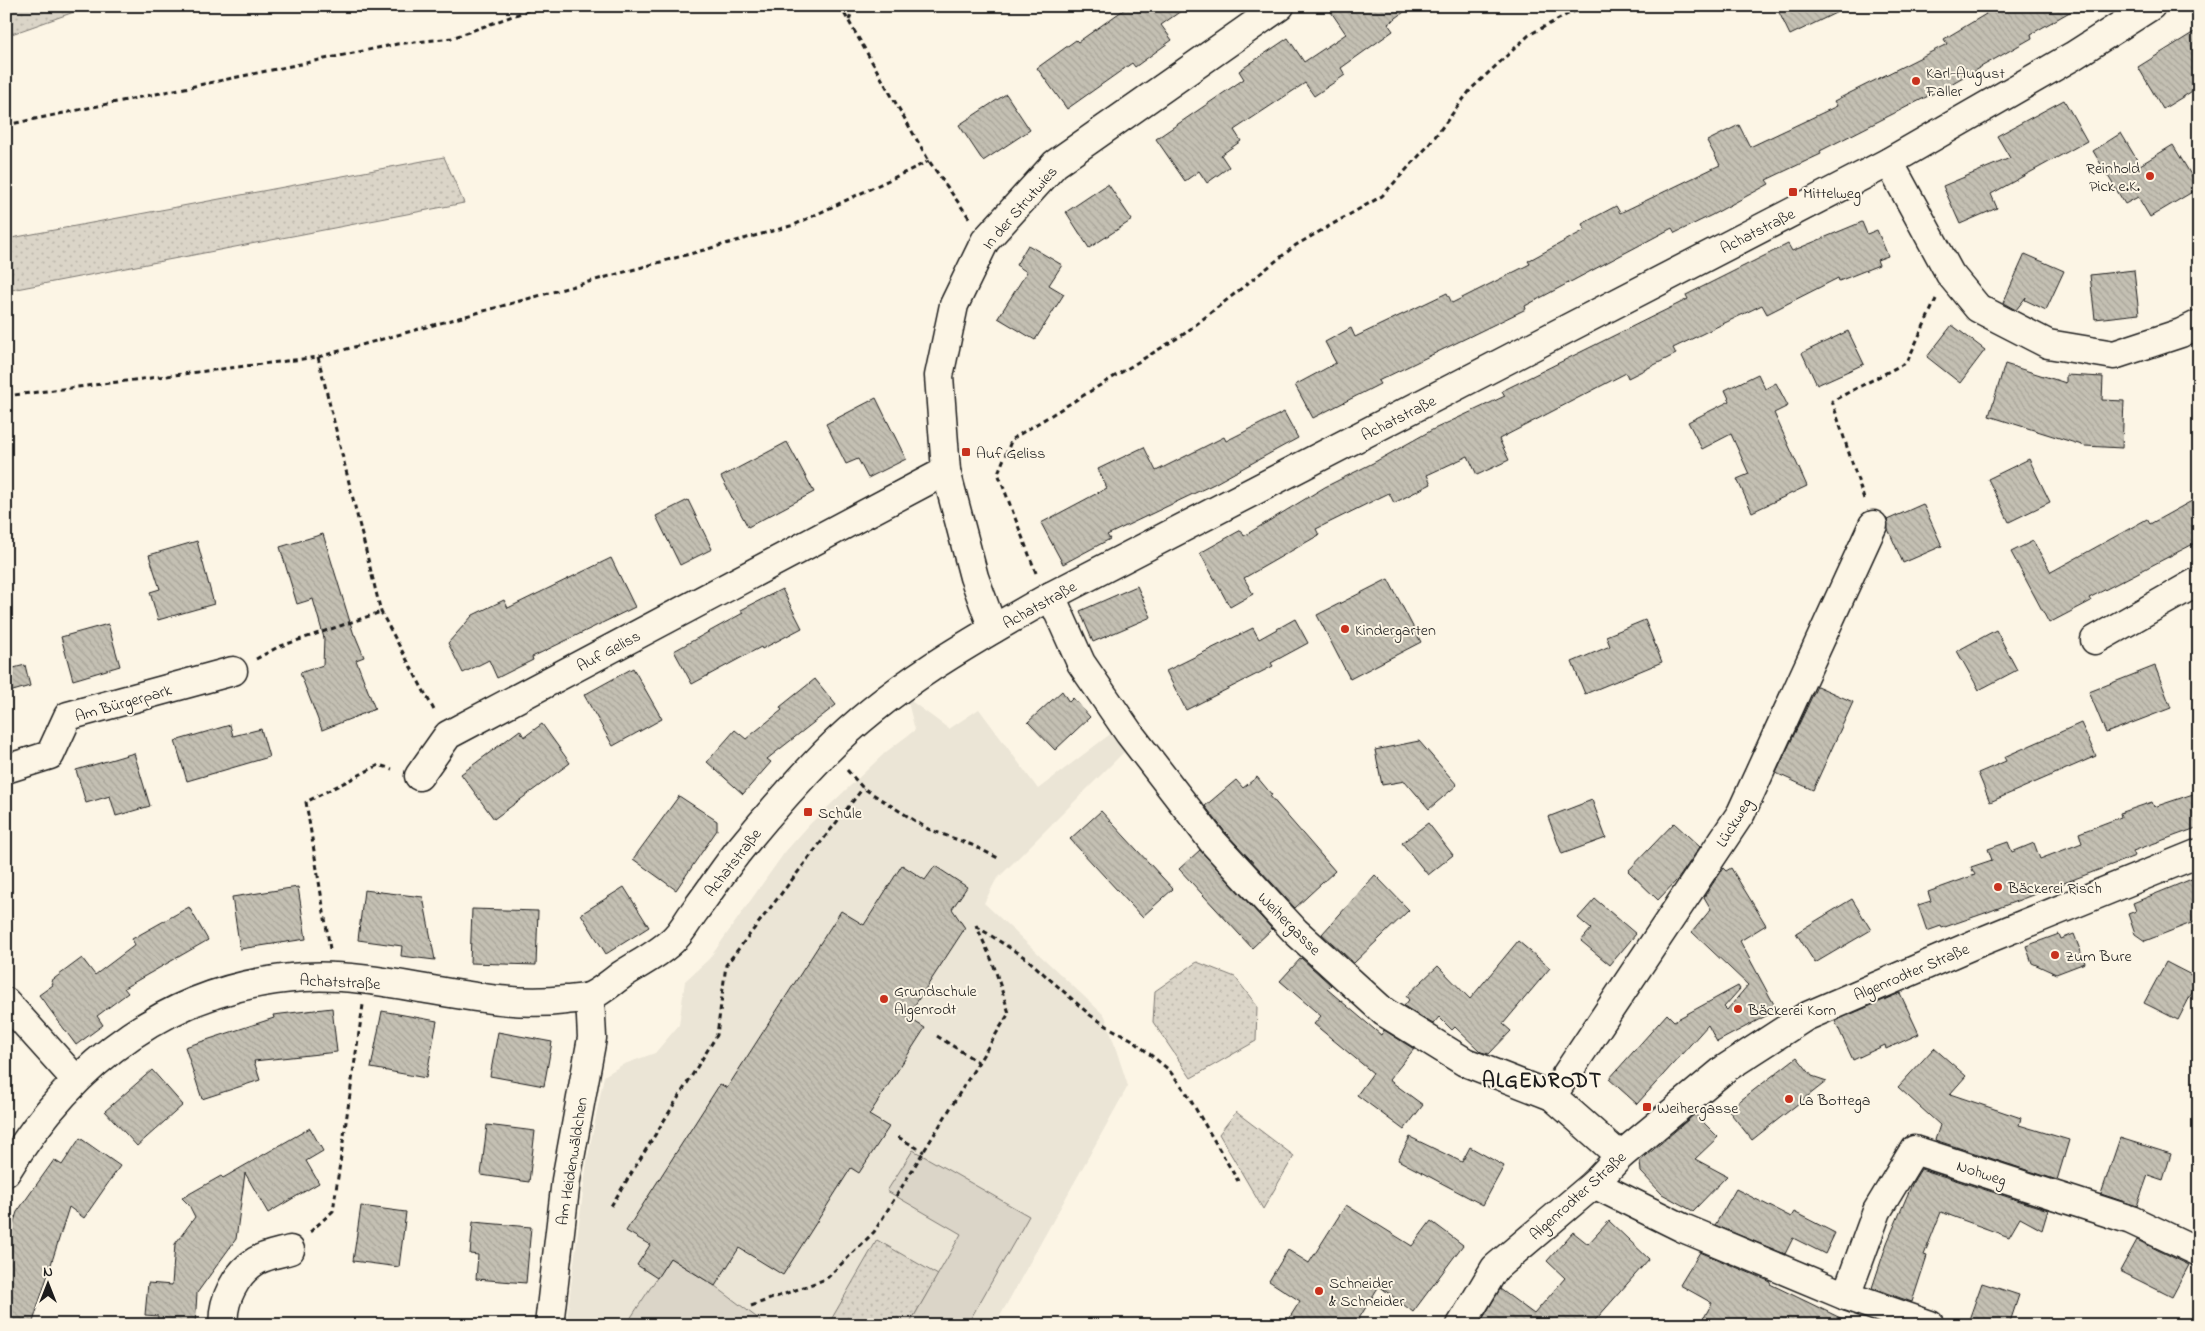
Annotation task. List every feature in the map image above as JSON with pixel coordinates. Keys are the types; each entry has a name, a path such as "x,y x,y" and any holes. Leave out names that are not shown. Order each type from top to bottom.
{"street":[{"name":"In der Strutwies","path":"993,629 974,577 946,471 939,376 954,305 985,241 1055,164 1280,6"},
{"name":"Achatstraße","path":"6,1172 41,1119 76,1080 98,1060 148,1025 198,1001 239,987 273,980 335,977 367,980 517,1003 590,997 675,939 739,851 787,794 828,751 869,713 901,689 993,629 1051,596 1889,162 2073,56 2151,6"},
{"path":"1889,162 1950,274 1978,308 2048,344 2114,355 2181,333 2199,324"},
{"name":"Auf Geliss","path":"419,776 448,735 946,471"},
{"name":"Lückweg","path":"1552,1096 1741,813 1873,526"},
{"path":"2095,640 2199,581"},
{"name":"Weihergasse","path":"1051,596 1081,663 1129,733 1213,842 1295,931 1384,1012 1465,1062 1552,1096 1620,1156"},
{"name":"Am Bürgerpark","path":"6,768 50,755 68,716 233,670"},
{"name":"Algenrodter Straße","path":"1460,1325 1495,1268 1594,1184 1620,1156 1726,1068 1805,1017 1975,944 2199,853"},
{"name":"Am Heidenwäldchen","path":"549,1325 566,1180 592,1038 590,997"},
{"path":"6,1002 76,1080"},
{"name":"Nohweg","path":"1846,1296 1877,1211 1914,1150 2131,1220 2199,1252"},
{"path":"1594,1184 1683,1228 1846,1296 1930,1325"},
{"path":"224,1325 223,1318 228,1297 238,1278 257,1261 290,1250"}],"path":[{"path":"6,126 397,44 452,38 540,6"},
{"path":"840,6 929,161 985,241"},
{"path":"849,21 854,6"},
{"path":"1051,596 1037,575 998,473 1012,439 1184,334 1296,245 1382,196 1428,146 1471,89 1528,35 1568,14 1590,6"},
{"path":"6,396 318,357 794,225 929,161"},
{"path":"1873,526 1832,401 1907,362 1928,314"},
{"path":"318,357 381,612 448,735"},
{"path":"233,670 278,647 381,612"},
{"path":"828,751 864,788 928,830 972,845 998,858"},
{"path":"335,977 306,802 379,765 419,776"},
{"path":"611,1206 717,1035 726,965 864,788"},
{"path":"750,1306 826,1278 874,1232 1009,1013 993,964 976,925 1026,959 1090,1015 1131,1039 1168,1069 1184,1089 1238,1181"},
{"path":"290,1250 333,1211 367,980"},
{"path":"937,1036 978,1062"},
{"path":"898,1137 924,1152"}],"shaded area":[{"path":"6,6 91,6 6,36"},
{"path":"444,157 464,203 6,291 6,239"},
{"name":"Grundschule Algenrodt","path":"907,698 949,729 979,709 1038,789 1117,729 1129,747 996,880 984,903 1105,1016 1128,1086 995,1325 566,1325 587,1161 604,1076 622,1065 655,1053 679,1025 685,981 709,959 785,852 811,823 886,752 915,730"},
{"path":"1197,962 1235,977 1257,1006 1256,1041 1191,1078 1153,1022 1155,991"},
{"path":"1236,1112 1294,1156 1263,1209 1219,1134"},
{"path":"913,1150 1029,1216 967,1325 909,1325 961,1234 887,1191"},
{"path":"877,1240 938,1275 909,1325 828,1325"},
{"path":"670,1258 715,1286 760,1320 758,1325 626,1325"}],"building":[{"path":"1129,6 1188,6 1161,25 1172,40 1135,67 1132,63 1067,109 1037,68"},
{"path":"1327,6 1412,6 1388,24 1393,31 1341,68 1345,75 1314,96 1305,83 1234,130 1241,141 1221,155 1229,167 1207,183 1199,171 1185,181 1156,139 1244,79 1239,71 1288,38 1304,62 1346,34"},
{"path":"1776,6 1850,6 1790,35"},
{"path":"1981,6 2080,6 2031,34 2032,38 1942,89 1820,151 1821,154 1766,180 1769,184 1712,215 1675,233 1672,228 1525,306 1526,309 1378,381 1380,384 1313,418 1295,385 1336,363 1325,342 1351,328 1355,337 1447,293 1452,303 1530,264 1528,261 1585,230 1582,224 1616,206 1620,213 1720,165 1707,141 1739,125 1750,147 1837,106 1834,101 1947,44 1944,39 1986,14"},
{"path":"2199,29 2199,87 2163,109 2138,67"},
{"path":"1006,94 1030,130 983,161 959,125"},
{"path":"2064,100 2087,141 1991,194 1997,208 1960,224 1943,186 2010,158 1997,136"},
{"name":"Reinhold Pick e.K.","path":"2121,133 2140,165 2173,145 2199,188 2150,217 2138,197 2125,204 2093,151"},
{"path":"1108,184 1132,220 1089,248 1066,212"},
{"path":"1862,222 1867,234 1877,230 1888,256 1877,260 1879,265 1839,281 1838,278 1767,314 1762,305 1673,348 1676,354 1628,378 1626,373 1499,439 1509,460 1477,475 1468,456 1427,475 1431,484 1394,503 1389,493 1316,529 1319,535 1244,578 1253,594 1230,607 1200,553 1241,530 1244,536 1325,487 1432,430 1505,396 1502,391 1688,299 1686,295 1788,244 1792,251"},
{"path":"1028,245 1062,265 1049,285 1064,294 1035,340 998,318 1027,272 1016,265"},
{"path":"2025,254 2064,271 2046,310 2025,300 2026,297 2016,310 2003,303"},
{"path":"2134,270 2139,314 2095,319 2090,275"},
{"path":"1952,325 1985,350 1960,383 1927,357"},
{"path":"1848,331 1864,364 1817,385 1802,353"},
{"path":"2005,364 2066,383 2066,375 2103,377 2102,400 2124,401 2122,448 2085,446 1989,416"},
{"path":"1758,374 1765,389 1776,383 1788,406 1774,413 1807,486 1752,512 1737,479 1749,474 1731,434 1702,449 1688,422 1730,401 1725,390"},
{"path":"876,398 906,459 868,478 858,459 846,464 826,424"},
{"path":"1284,412 1298,438 1214,484 1107,535 1110,539 1063,564 1041,523 1107,488 1098,469 1144,447 1156,471 1224,437 1226,441"},
{"path":"787,442 814,492 748,527 721,477"},
{"path":"2029,459 2050,502 2009,522 1988,479"},
{"path":"2199,497 2199,541 2089,598 2091,601 2049,623 2011,552 2033,541 2051,572 2147,519 2150,524"},
{"path":"688,500 712,549 680,565 656,516"},
{"path":"1923,504 1942,546 1903,563 1888,529 1887,520"},
{"path":"323,534 354,635 364,657 356,660 375,709 322,730 300,673 323,665 324,638 313,599 297,604 280,547"},
{"path":"197,541 214,604 158,620 150,592 160,589 149,555"},
{"path":"611,558 635,607 532,657 533,660 497,678 489,660 463,673 448,643 473,615 504,600 508,608"},
{"name":"Kindergarten","path":"1388,579 1421,642 1350,679 1317,615"},
{"path":"1137,586 1151,617 1093,642 1080,611"},
{"path":"782,589 802,628 762,649 761,647 692,684 674,651 743,613 741,610"},
{"path":"1295,619 1308,643 1271,663 1273,666 1186,710 1166,671 1253,628 1259,639"},
{"path":"1645,620 1662,662 1585,694 1572,662 1610,646 1606,636"},
{"path":"108,624 120,666 73,680 61,637"},
{"path":"1996,630 2017,670 1979,690 1957,651"},
{"path":"25,665 30,686 6,693 6,670"},
{"path":"2155,666 2171,708 2106,733 2089,692"},
{"path":"633,668 662,719 613,746 584,695"},
{"path":"815,679 836,705 767,759 771,762 743,794 707,762 735,730 746,739 782,710 780,707"},
{"path":"1817,686 1853,702 1813,790 1776,773"},
{"path":"1062,691 1069,702 1073,698 1090,717 1055,750 1028,722"},
{"path":"2081,723 2096,756 1990,802 1978,773 2006,761 2004,757"},
{"path":"542,724 570,763 494,819 461,774 520,730 524,737"},
{"path":"230,725 233,736 261,729 269,757 187,781 175,741"},
{"path":"1419,741 1457,785 1429,809 1405,781 1382,785 1375,750"},
{"path":"134,753 150,806 116,816 110,796 86,803 76,770"},
{"path":"1257,777 1272,795 1270,796 1335,871 1295,908 1225,832 1205,806 1236,780 1243,788"},
{"path":"2199,792 2199,827 2133,851 2135,856 1988,912 1942,928 1941,926 1927,931 1918,905 1931,901 1928,892 1975,875 1971,867 1992,860 1988,849 2008,842 2012,852 2034,843 2040,859 2082,843 2079,833 2121,817 2120,813 2152,802 2154,807"},
{"path":"679,796 717,821 717,830 676,890 633,859"},
{"path":"1592,800 1606,838 1562,854 1548,817"},
{"path":"1101,811 1173,889 1142,917 1070,839"},
{"path":"1428,823 1453,855 1428,875 1402,843"},
{"path":"1674,823 1700,847 1678,879 1658,900 1628,871"},
{"path":"1200,850 1272,929 1252,948 1179,869"},
{"path":"902,865 925,880 935,866 967,887 952,909 965,928 907,1017 925,1028 869,1115 889,1127 859,1173 851,1168 783,1275 739,1248 715,1286 670,1258 657,1278 637,1265 650,1245 626,1231 720,1084 727,1088 841,911 864,925"},
{"path":"1723,868 1726,871 1731,868 1766,925 1740,941 1777,1010 1717,1042 1708,1025 1637,1104 1609,1079 1667,1014 1674,1021 1738,986 1740,989 1724,1007 1727,1010 1748,985 1692,932 1711,909 1704,897"},
{"path":"1375,875 1409,910 1354,963 1322,934"},
{"path":"2199,876 2199,920 2145,941 2135,934 2128,914 2136,911 2133,903"},
{"path":"298,887 306,939 240,949 232,897"},
{"path":"624,887 649,927 606,954 581,914"},
{"path":"364,890 423,897 435,960 401,956 402,946 358,940"},
{"path":"1595,899 1636,934 1610,965 1581,941 1591,929 1578,918"},
{"path":"1852,899 1871,930 1815,963 1796,933"},
{"path":"189,907 208,940 124,988 128,993 97,1016 103,1025 76,1045 39,995 53,985 51,981 82,958 95,975 135,945 132,939"},
{"path":"472,909 538,911 536,965 470,963"},
{"name":"Zum Bure","path":"2059,934 2061,939 2074,934 2085,963 2056,974 2032,963 2026,946"},
{"path":"1518,941 1550,968 1503,1024 1511,1031 1489,1054 1481,1052 1455,1027 1452,1030 1439,1017 1433,1024 1404,1006 1409,1000 1406,996 1438,966 1470,999"},
{"path":"1301,958 1331,985 1327,989 1381,1035 1384,1030 1414,1049 1389,1080 1423,1105 1404,1130 1357,1095 1373,1073 1314,1024 1321,1016 1280,981"},
{"path":"2166,962 2199,979 2178,1020 2144,1003"},
{"path":"1900,993 1919,1034 1886,1049 1885,1045 1853,1060 1835,1021"},
{"path":"332,1008 337,1052 254,1061 260,1080 202,1099 185,1047 274,1018 273,1015"},
{"path":"382,1011 437,1021 426,1078 371,1068"},
{"path":"498,1032 552,1042 544,1086 490,1076"},
{"path":"1934,1048 1966,1076 1950,1094 2021,1118 2019,1125 2069,1140 2057,1180 1935,1140 1940,1125 1898,1087"},
{"path":"1797,1057 1812,1076 1827,1081 1752,1140 1728,1110"},
{"path":"152,1070 183,1105 137,1146 105,1111"},
{"path":"1695,1114 1718,1137 1695,1159 1727,1176 1693,1211 1662,1194 1641,1172 1640,1161"},
{"path":"487,1125 535,1131 529,1182 481,1175"},
{"path":"310,1128 323,1151 306,1161 319,1183 268,1213 245,1173 236,1239 197,1293 195,1325 157,1325 158,1316 145,1315 148,1283 172,1285 175,1244 195,1217 189,1205 182,1198 221,1176 223,1178"},
{"path":"1410,1137 1462,1162 1470,1147 1504,1166 1483,1205 1398,1160"},
{"path":"80,1138 120,1166 84,1218 69,1207 32,1325 6,1325 6,1247 17,1212 54,1160 62,1165"},
{"path":"2120,1138 2171,1154 2163,1180 2148,1175 2137,1206 2101,1194"},
{"path":"1921,1169 2048,1210 2042,1230 2020,1218 2009,1237 1941,1212 1924,1255 1927,1256 1912,1302 1872,1288 1887,1243 1913,1182"},
{"path":"1736,1189 1791,1217 1794,1212 1835,1233 1825,1254 1793,1238 1785,1254 1715,1225"},
{"path":"1346,1205 1412,1246 1431,1221 1463,1245 1413,1312 1379,1286 1355,1325 1285,1325 1300,1301 1269,1281 1288,1250 1309,1263"},
{"path":"361,1206 406,1212 399,1267 353,1261"},
{"path":"1609,1221 1649,1259 1591,1325 1479,1325 1500,1289 1534,1314 1565,1278 1547,1261 1573,1232 1588,1244"},
{"path":"473,1222 531,1227 526,1283 476,1279 478,1255 470,1254"},
{"path":"2137,1240 2189,1265 2172,1297 2120,1271"},
{"path":"1700,1252 1771,1282 1770,1284 1855,1325 1700,1325 1712,1303 1680,1285"},
{"path":"1982,1283 2019,1295 2009,1325 1967,1325"}],"place":[{"name":"Karl-August Faller","path":"1916,81"},
{"name":"Reinhold Pick e.K.","path":"2150,176"},
{"name":"Mittelweg","path":"1793,192"},
{"name":"Auf Geliss","path":"966,452"},
{"name":"Kindergarten","path":"1345,629"},
{"name":"Schule","path":"808,812"},
{"name":"Bäckerei Risch","path":"1998,887"},
{"name":"Zum Bure","path":"2055,955"},
{"name":"Grundschule Algenrodt","path":"884,999"},
{"name":"Bäckerei Korn","path":"1738,1009"},
{"name":"La Bottega","path":"1789,1099"},
{"name":"Weihergasse","path":"1647,1107"},
{"name":"Schneider & Schneider","path":"1319,1291"}],"district":[{"name":"ALGENRODT","path":"1542,1080"}]}
